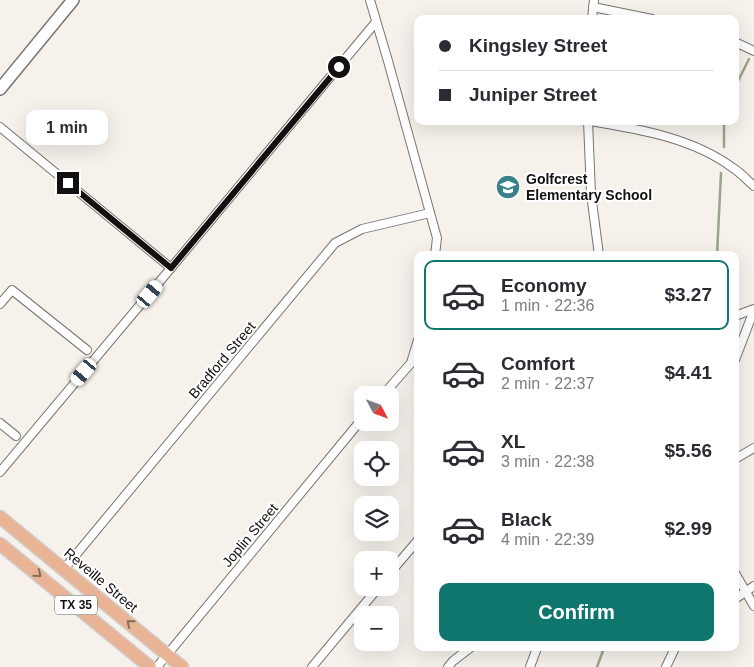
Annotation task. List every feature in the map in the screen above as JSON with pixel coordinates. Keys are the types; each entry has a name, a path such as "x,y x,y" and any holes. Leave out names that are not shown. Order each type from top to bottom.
{"main road":[{"path":"0,90 73,0"},
{"name":"Reveille Street","path":"0,517 182,667"},
{"name":"TX 35","path":"0,544 150,667"}],"street":[{"path":"370,0 430,213 436,238 435,251"},
{"path":"593,3 637,15"},
{"path":"0,472 376,22"},
{"path":"739,44 754,51"},
{"path":"589,125 591,194 598,251"},
{"path":"614,125 678,140 707,152 732,167 754,186"},
{"path":"0,127 171,268"},
{"name":"Bradford Street","path":"64,569 335,243 362,229 430,213"},
{"path":"0,304 12,290 87,350"},
{"path":"739,315 754,309"},
{"path":"739,349 754,309"},
{"path":"391,386 414,361"},
{"path":"0,423 16,436"},
{"name":"Joplin Street","path":"157,667 354,429"},
{"path":"739,456 754,448"},
{"path":"399,562 414,545"},
{"path":"739,580 754,606"},
{"path":"739,597 754,586"},
{"path":"312,667 371,596"},
{"path":"448,667 466,651"},
{"path":"530,667 536,651"},
{"path":"666,667 674,651"}],"waterway":[{"path":"739,79 749,59"},
{"path":"724,125 724,147"},
{"path":"717,251 721,173"},
{"path":"597,667 603,651"}],"place":[{"name":"Golfcrest Elementary School","path":"508,187"}],"route":[{"path":"68,183 171,268 339,67"}]}
